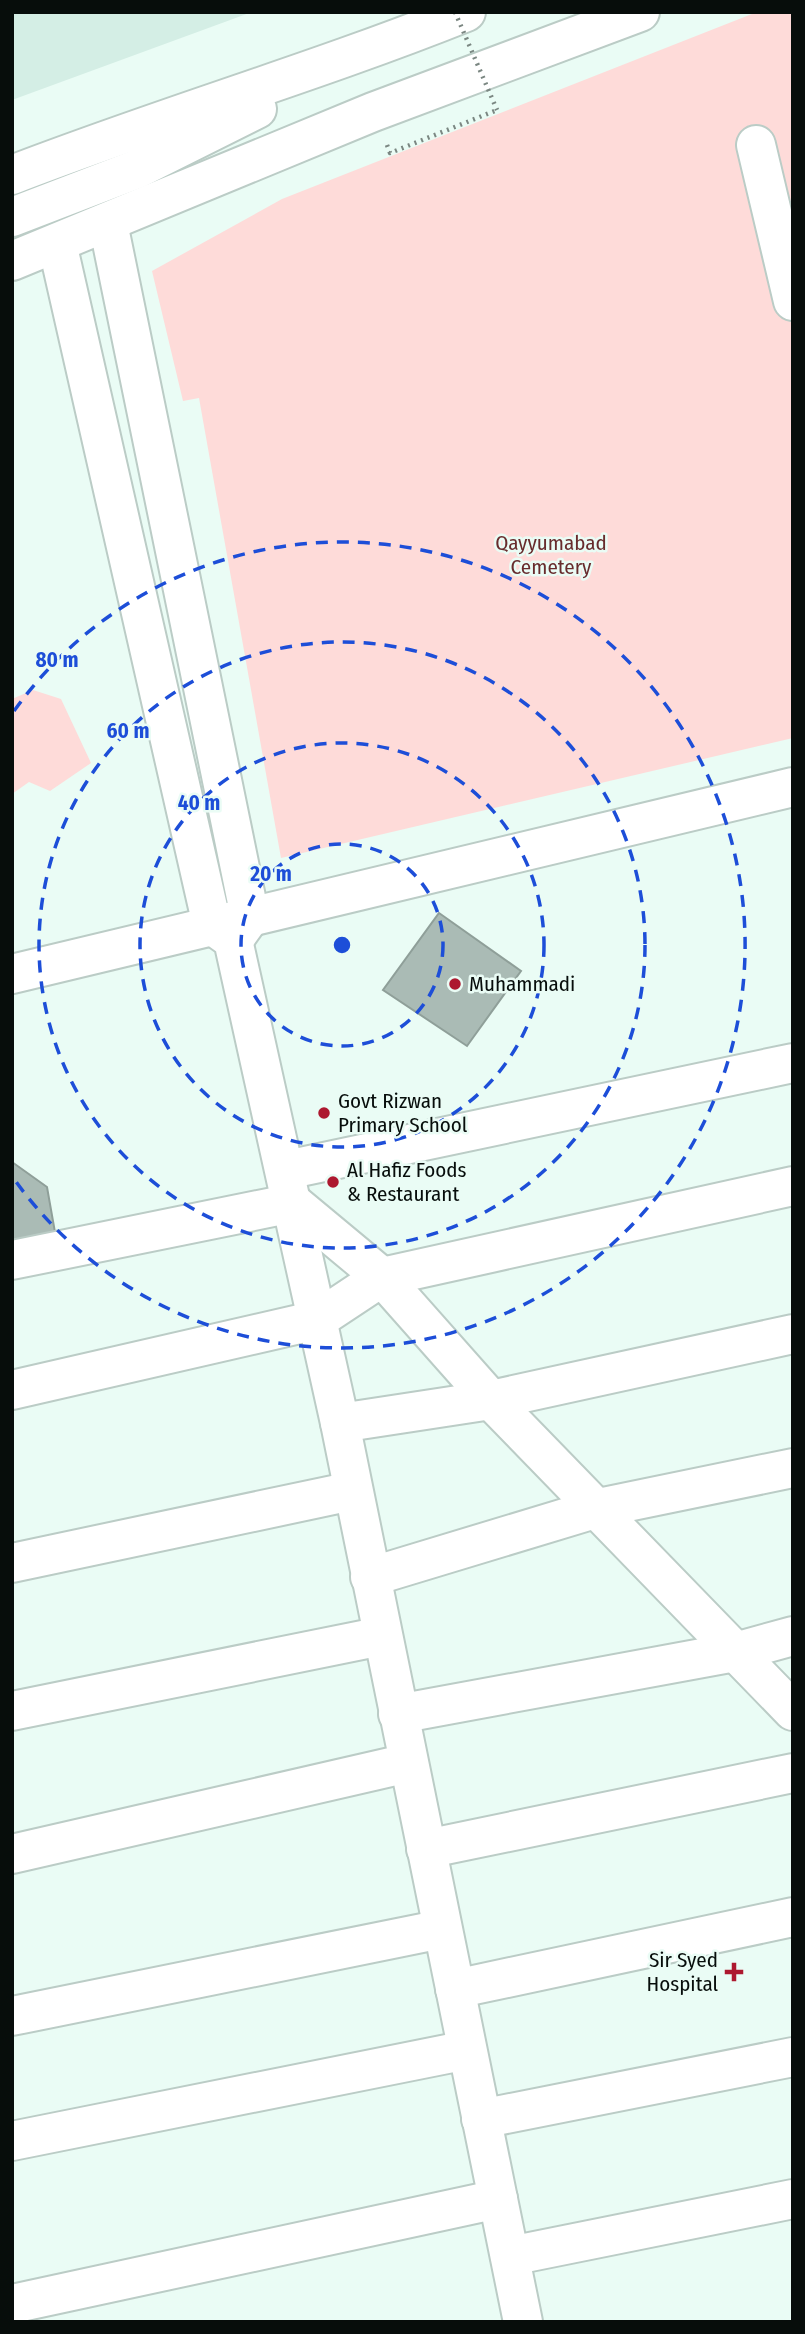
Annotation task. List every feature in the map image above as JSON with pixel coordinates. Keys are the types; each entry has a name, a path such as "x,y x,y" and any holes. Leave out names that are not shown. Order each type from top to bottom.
{"street":[{"path":"12,175 106,139 380,47 466,12"},
{"path":"12,261 373,112 640,12"},
{"path":"19,214 137,169 380,47"},
{"path":"756,145 793,301"},
{"path":"108,223 232,927"},
{"path":"57,243 232,927 340,1423 523,2322"},
{"path":"12,974 232,927 793,787"},
{"path":"12,1260 289,1187 793,1063"},
{"path":"12,1390 317,1320 382,1277 793,1186"},
{"path":"289,1187 382,1277 491,1400 793,1711"},
{"path":"340,1423 491,1400 793,1334"},
{"path":"370,1577 598,1508 793,1468"},
{"path":"12,1563 352,1491"},
{"path":"12,1711 382,1636"},
{"path":"398,1714 734,1652 793,1636"},
{"path":"12,1854 408,1763"},
{"path":"426,1849 793,1773"},
{"path":"455,1989 793,1917"},
{"path":"12,2016 442,1929"},
{"path":"12,2141 467,2050"},
{"path":"481,2119 793,2057"},
{"path":"12,2304 498,2199"},
{"path":"510,2256 793,2199"}],"path":[{"path":"390,153 496,110 455,12"}],"shaded area":[{"path":"12,12 252,12 12,100"}],"green space":[{"name":"Qayyumabad Cemetery","path":"757,12 793,12 793,738 281,858 199,398 183,401 152,271 282,199"},
{"path":"33,690 61,699 91,763 50,791 29,782 12,794 12,699"}],"building":[{"path":"439,913 521,971 467,1046 383,990"},
{"path":"12,1162 47,1187 56,1238 12,1248"}],"place":[{"name":"Muhammadi","path":"455,984"},
{"name":"Govt Rizwan Primary School","path":"324,1113"},
{"name":"Al Hafiz Foods & Restaurant","path":"333,1182"},
{"name":"Sir Syed Hospital","path":"734,1972"}]}
